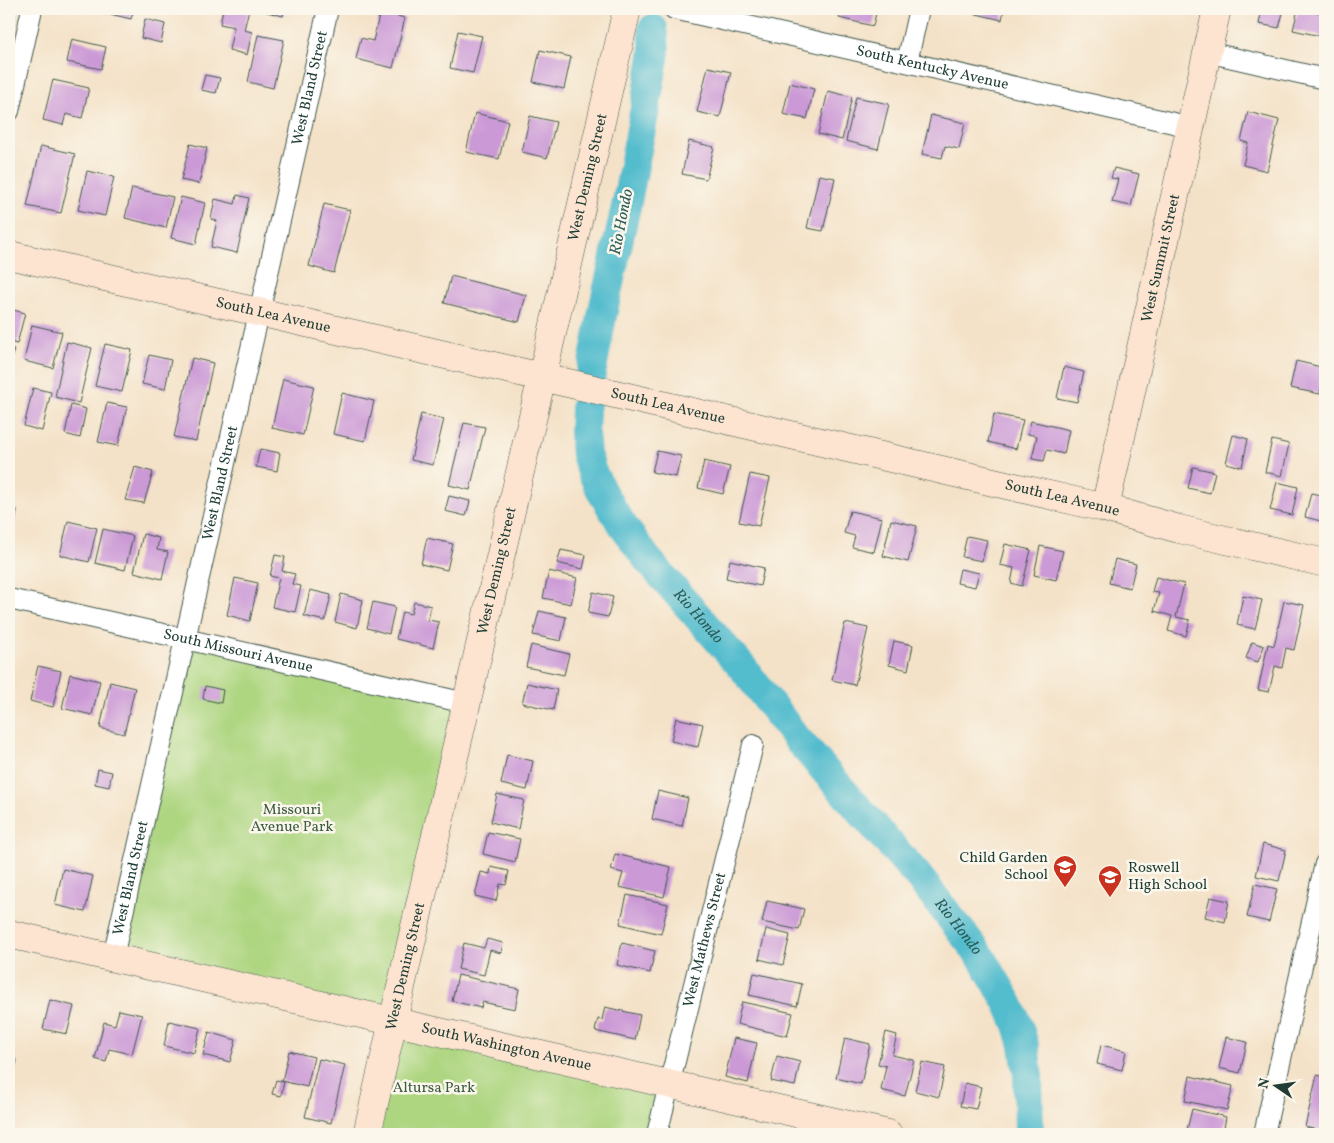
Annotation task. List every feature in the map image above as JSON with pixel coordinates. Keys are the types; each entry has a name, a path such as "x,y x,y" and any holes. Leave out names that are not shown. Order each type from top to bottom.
{"street":[{"path":"9,111 32,9"},
{"name":"West Bland Street","path":"113,957 328,9"},
{"name":"West Deming Street","path":"367,1134 627,9"},
{"name":"South Kentucky Avenue","path":"674,9 1190,127"},
{"path":"907,62 920,9"},
{"name":"West Summit Street","path":"1105,508 1217,9"},
{"path":"1207,52 1325,79"},
{"name":"South Lea Avenue","path":"9,255 1105,508 1178,529 1325,563"},
{"name":"South Missouri Avenue","path":"9,599 466,703"},
{"name":"West Mathews Street","path":"657,1134 753,745"},
{"path":"1264,1134 1325,864"},
{"name":"South Washington Avenue","path":"9,934 888,1134"}],"green space":[{"name":"Missouri Avenue Park","path":"186,639 466,703 393,1021 113,957"},
{"name":"Altursa Park","path":"398,1031 659,1090 649,1134 375,1134"}],"building":[{"path":"89,9 134,9 131,19"},
{"path":"223,9 249,9 244,30 252,32 247,55 229,50 234,27 220,24"},
{"path":"263,9 285,9 283,16 263,11"},
{"path":"842,9 877,9 873,26 839,18"},
{"path":"969,9 1004,9 1002,20 968,12"},
{"path":"1262,9 1284,9 1279,28 1259,24"},
{"path":"1298,9 1325,14 1325,37 1293,30"},
{"path":"380,12 405,18 393,68 356,59 361,38 373,41"},
{"path":"145,19 165,24 161,43 141,38"},
{"path":"458,31 482,36 473,73 450,68"},
{"path":"258,35 284,40 273,88 248,82"},
{"path":"72,39 106,47 101,69 67,62"},
{"path":"540,50 571,57 564,89 533,82"},
{"path":"708,67 731,72 720,117 697,112"},
{"path":"205,75 220,78 216,93 201,90"},
{"path":"53,80 89,88 82,118 66,114 63,125 43,120"},
{"path":"790,83 814,89 807,119 783,114"},
{"path":"828,91 852,97 842,140 818,134"},
{"path":"856,97 889,104 878,149 846,141"},
{"path":"1248,112 1279,120 1267,171 1243,165 1248,143 1241,141"},
{"path":"475,113 508,121 499,159 466,152"},
{"path":"931,115 965,123 959,149 945,146 942,158 922,154"},
{"path":"530,116 556,122 547,158 522,152"},
{"path":"689,141 714,147 706,179 682,174"},
{"path":"190,144 207,148 199,184 181,180"},
{"path":"41,146 75,154 61,213 27,206"},
{"path":"1114,168 1139,174 1131,206 1112,202 1118,179 1111,178"},
{"path":"87,171 114,177 105,216 78,210"},
{"path":"819,175 835,178 823,231 807,228"},
{"path":"132,188 173,197 166,228 125,218"},
{"path":"237,195 249,198 237,253 211,247 217,221 211,219 215,199 235,204"},
{"path":"181,197 205,203 196,244 171,238"},
{"path":"324,204 350,210 334,273 309,266"},
{"path":"451,276 526,295 519,322 444,303"},
{"path":"9,309 25,313 17,344 9,342"},
{"path":"32,325 62,332 53,368 24,361"},
{"path":"67,342 92,348 79,403 55,397"},
{"path":"105,344 132,350 122,392 95,386"},
{"path":"9,347 14,349 10,367 9,367"},
{"path":"149,355 171,360 165,389 142,384"},
{"path":"192,358 213,363 196,441 174,437"},
{"path":"1296,361 1325,368 1320,394 1290,388"},
{"path":"1064,367 1084,372 1077,402 1057,398"},
{"path":"283,379 314,386 303,435 272,428"},
{"path":"33,388 51,392 42,431 24,426"},
{"path":"342,393 374,401 365,441 333,434"},
{"path":"107,403 127,407 118,446 98,442"},
{"path":"71,405 86,409 80,438 65,434"},
{"path":"421,414 444,419 433,465 411,460"},
{"path":"994,414 1023,420 1016,449 988,442"},
{"path":"1031,421 1069,430 1064,454 1047,450 1044,461 1032,459 1037,436 1028,434"},
{"path":"464,423 485,427 470,490 449,485"},
{"path":"1233,435 1248,439 1242,467 1226,463"},
{"path":"1272,440 1289,444 1282,476 1265,472"},
{"path":"260,449 280,453 277,471 256,467"},
{"path":"657,451 681,456 676,477 652,472"},
{"path":"704,461 730,467 723,494 698,488"},
{"path":"135,467 153,472 144,503 125,500"},
{"path":"1193,467 1215,472 1210,493 1188,488"},
{"path":"750,474 770,478 759,526 739,522"},
{"path":"1277,482 1298,487 1292,515 1270,510"},
{"path":"1311,493 1325,496 1325,522 1305,517"},
{"path":"449,496 470,501 466,516 445,511"},
{"path":"9,508 17,510 10,544 9,544"},
{"path":"850,511 882,518 874,552 852,547 855,536 844,533"},
{"path":"891,520 917,526 908,562 883,556"},
{"path":"68,521 97,528 89,562 60,555"},
{"path":"103,529 133,536 125,570 95,563"},
{"path":"143,534 159,538 157,550 168,552 162,579 134,572"},
{"path":"967,536 987,540 982,561 962,557"},
{"path":"427,538 453,544 447,570 421,564"},
{"path":"1005,544 1031,550 1022,586 1011,583 1014,568 1000,565"},
{"path":"1040,546 1063,551 1056,580 1034,575"},
{"path":"561,550 586,555 583,569 557,563"},
{"path":"275,555 285,557 282,571 295,574 292,584 301,586 295,612 272,607 279,578 270,576"},
{"path":"1115,559 1136,564 1130,588 1109,583"},
{"path":"730,560 764,568 760,586 726,578"},
{"path":"960,569 979,573 975,587 957,583"},
{"path":"549,571 577,578 571,604 543,598"},
{"path":"1156,577 1184,584 1176,617 1190,620 1186,636 1168,631 1172,616 1154,611 1159,593 1152,592"},
{"path":"235,578 258,583 250,621 227,615"},
{"path":"310,590 331,595 325,621 304,616"},
{"path":"593,592 613,597 608,617 588,613"},
{"path":"341,594 363,600 357,628 335,622"},
{"path":"1243,596 1262,600 1255,629 1237,625"},
{"path":"1284,601 1304,605 1294,650 1286,648 1282,668 1275,666 1269,692 1258,690 1268,644 1274,646"},
{"path":"373,602 395,607 389,634 367,628"},
{"path":"414,602 431,606 428,620 439,622 433,648 396,639 402,612 411,614"},
{"path":"539,611 566,617 561,641 533,635"},
{"path":"1324,616 1325,634 1321,634"},
{"path":"845,623 868,628 855,685 832,680"},
{"path":"894,641 913,645 908,670 889,665"},
{"path":"1252,642 1264,646 1258,662 1246,658"},
{"path":"531,645 569,654 564,675 526,667"},
{"path":"38,666 61,671 53,707 30,701"},
{"path":"70,674 100,681 92,715 62,708"},
{"path":"110,682 135,688 124,734 100,728"},
{"path":"527,683 557,690 553,710 522,703"},
{"path":"205,686 223,690 221,703 203,699"},
{"path":"676,718 703,724 698,747 671,741"},
{"path":"507,755 533,761 527,790 501,784"},
{"path":"98,769 112,772 109,787 95,784"},
{"path":"658,791 688,798 682,826 652,819"},
{"path":"497,794 524,800 518,829 491,822"},
{"path":"488,832 520,839 515,862 483,854"},
{"path":"1263,844 1286,850 1279,881 1256,876"},
{"path":"615,854 671,867 664,897 619,887 623,873 611,870"},
{"path":"491,867 509,871 506,885 500,884 496,901 475,896 481,872 490,874"},
{"path":"63,869 93,876 85,912 55,905"},
{"path":"1255,884 1277,889 1269,922 1247,917"},
{"path":"627,895 668,904 661,934 620,924"},
{"path":"1210,897 1229,901 1225,922 1205,917"},
{"path":"767,901 804,909 799,930 762,922"},
{"path":"766,929 790,935 783,965 759,959"},
{"path":"487,939 503,943 501,953 490,950 484,975 458,969 464,943 484,948"},
{"path":"622,943 655,951 650,973 617,965"},
{"path":"754,973 802,984 797,1006 749,995"},
{"path":"458,975 519,989 515,1009 482,1002 481,1008 452,1001"},
{"path":"50,1000 74,1006 67,1034 43,1029"},
{"path":"742,1002 793,1013 787,1036 737,1024"},
{"path":"605,1007 640,1015 635,1040 595,1031 598,1019 602,1020"},
{"path":"119,1010 142,1015 132,1054 109,1049 106,1062 95,1059 104,1022 115,1025"},
{"path":"169,1021 200,1028 194,1053 164,1046"},
{"path":"209,1032 236,1040 230,1062 203,1055"},
{"path":"886,1032 897,1035 892,1055 914,1060 905,1096 881,1090 886,1066 878,1064"},
{"path":"1226,1037 1247,1042 1240,1073 1219,1068"},
{"path":"734,1038 757,1043 748,1083 725,1077"},
{"path":"845,1038 870,1044 861,1084 836,1078"},
{"path":"1101,1045 1126,1051 1122,1070 1097,1064"},
{"path":"289,1051 314,1057 307,1087 282,1081"},
{"path":"777,1056 800,1062 795,1086 771,1081"},
{"path":"9,1058 17,1060 10,1091 9,1090"},
{"path":"319,1059 345,1065 331,1123 305,1117"},
{"path":"922,1062 945,1067 939,1097 915,1091"},
{"path":"1317,1075 1325,1077 1325,1132 1305,1127"},
{"path":"1190,1076 1233,1086 1227,1110 1185,1101"},
{"path":"276,1080 284,1082 281,1096 272,1094"},
{"path":"965,1083 981,1087 976,1109 960,1106"},
{"path":"1192,1109 1226,1117 1223,1134 1186,1134"}],"waterway":[{"name":"Rio Hondo","path":"653,29 655,51 647,98 604,306 585,410 584,433 586,454 592,472 623,526 648,560 743,668 798,740 917,875 982,958 1009,1004 1024,1045 1028,1075 1029,1134"}],"place":[{"name":"Child Garden School","path":"1065,888"},
{"name":"Roswell High School","path":"1110,898"}]}
